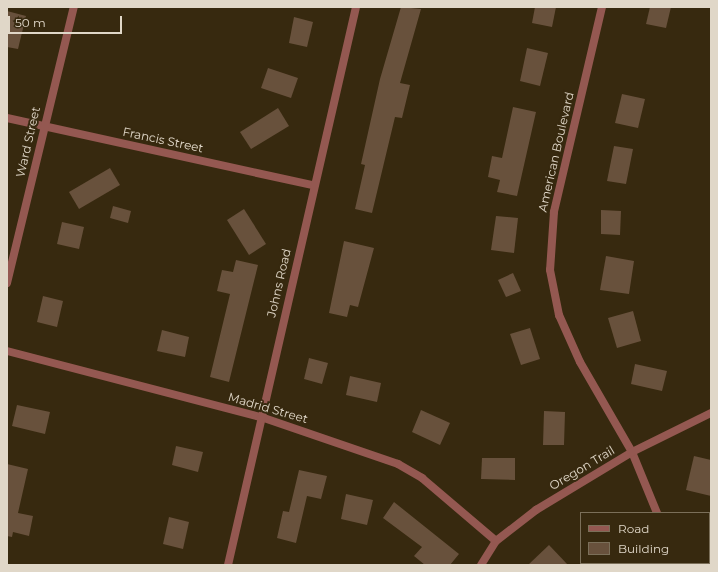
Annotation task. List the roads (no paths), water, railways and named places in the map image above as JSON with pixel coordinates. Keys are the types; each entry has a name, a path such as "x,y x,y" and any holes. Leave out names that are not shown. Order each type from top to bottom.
{"street":[{"name":"Ward Street","path":"7,283 74,7"},
{"name":"Johns Road","path":"228,565 356,7"},
{"name":"American Boulevard","path":"602,7 554,212 550,270 559,315 580,362 632,452 657,512"},
{"name":"Francis Street","path":"7,118 314,185"},
{"name":"Madrid Street","path":"7,352 261,418 398,464 422,478 496,541"},
{"name":"Oregon Trail","path":"481,565 496,541 536,510 632,452 711,413"}]}
